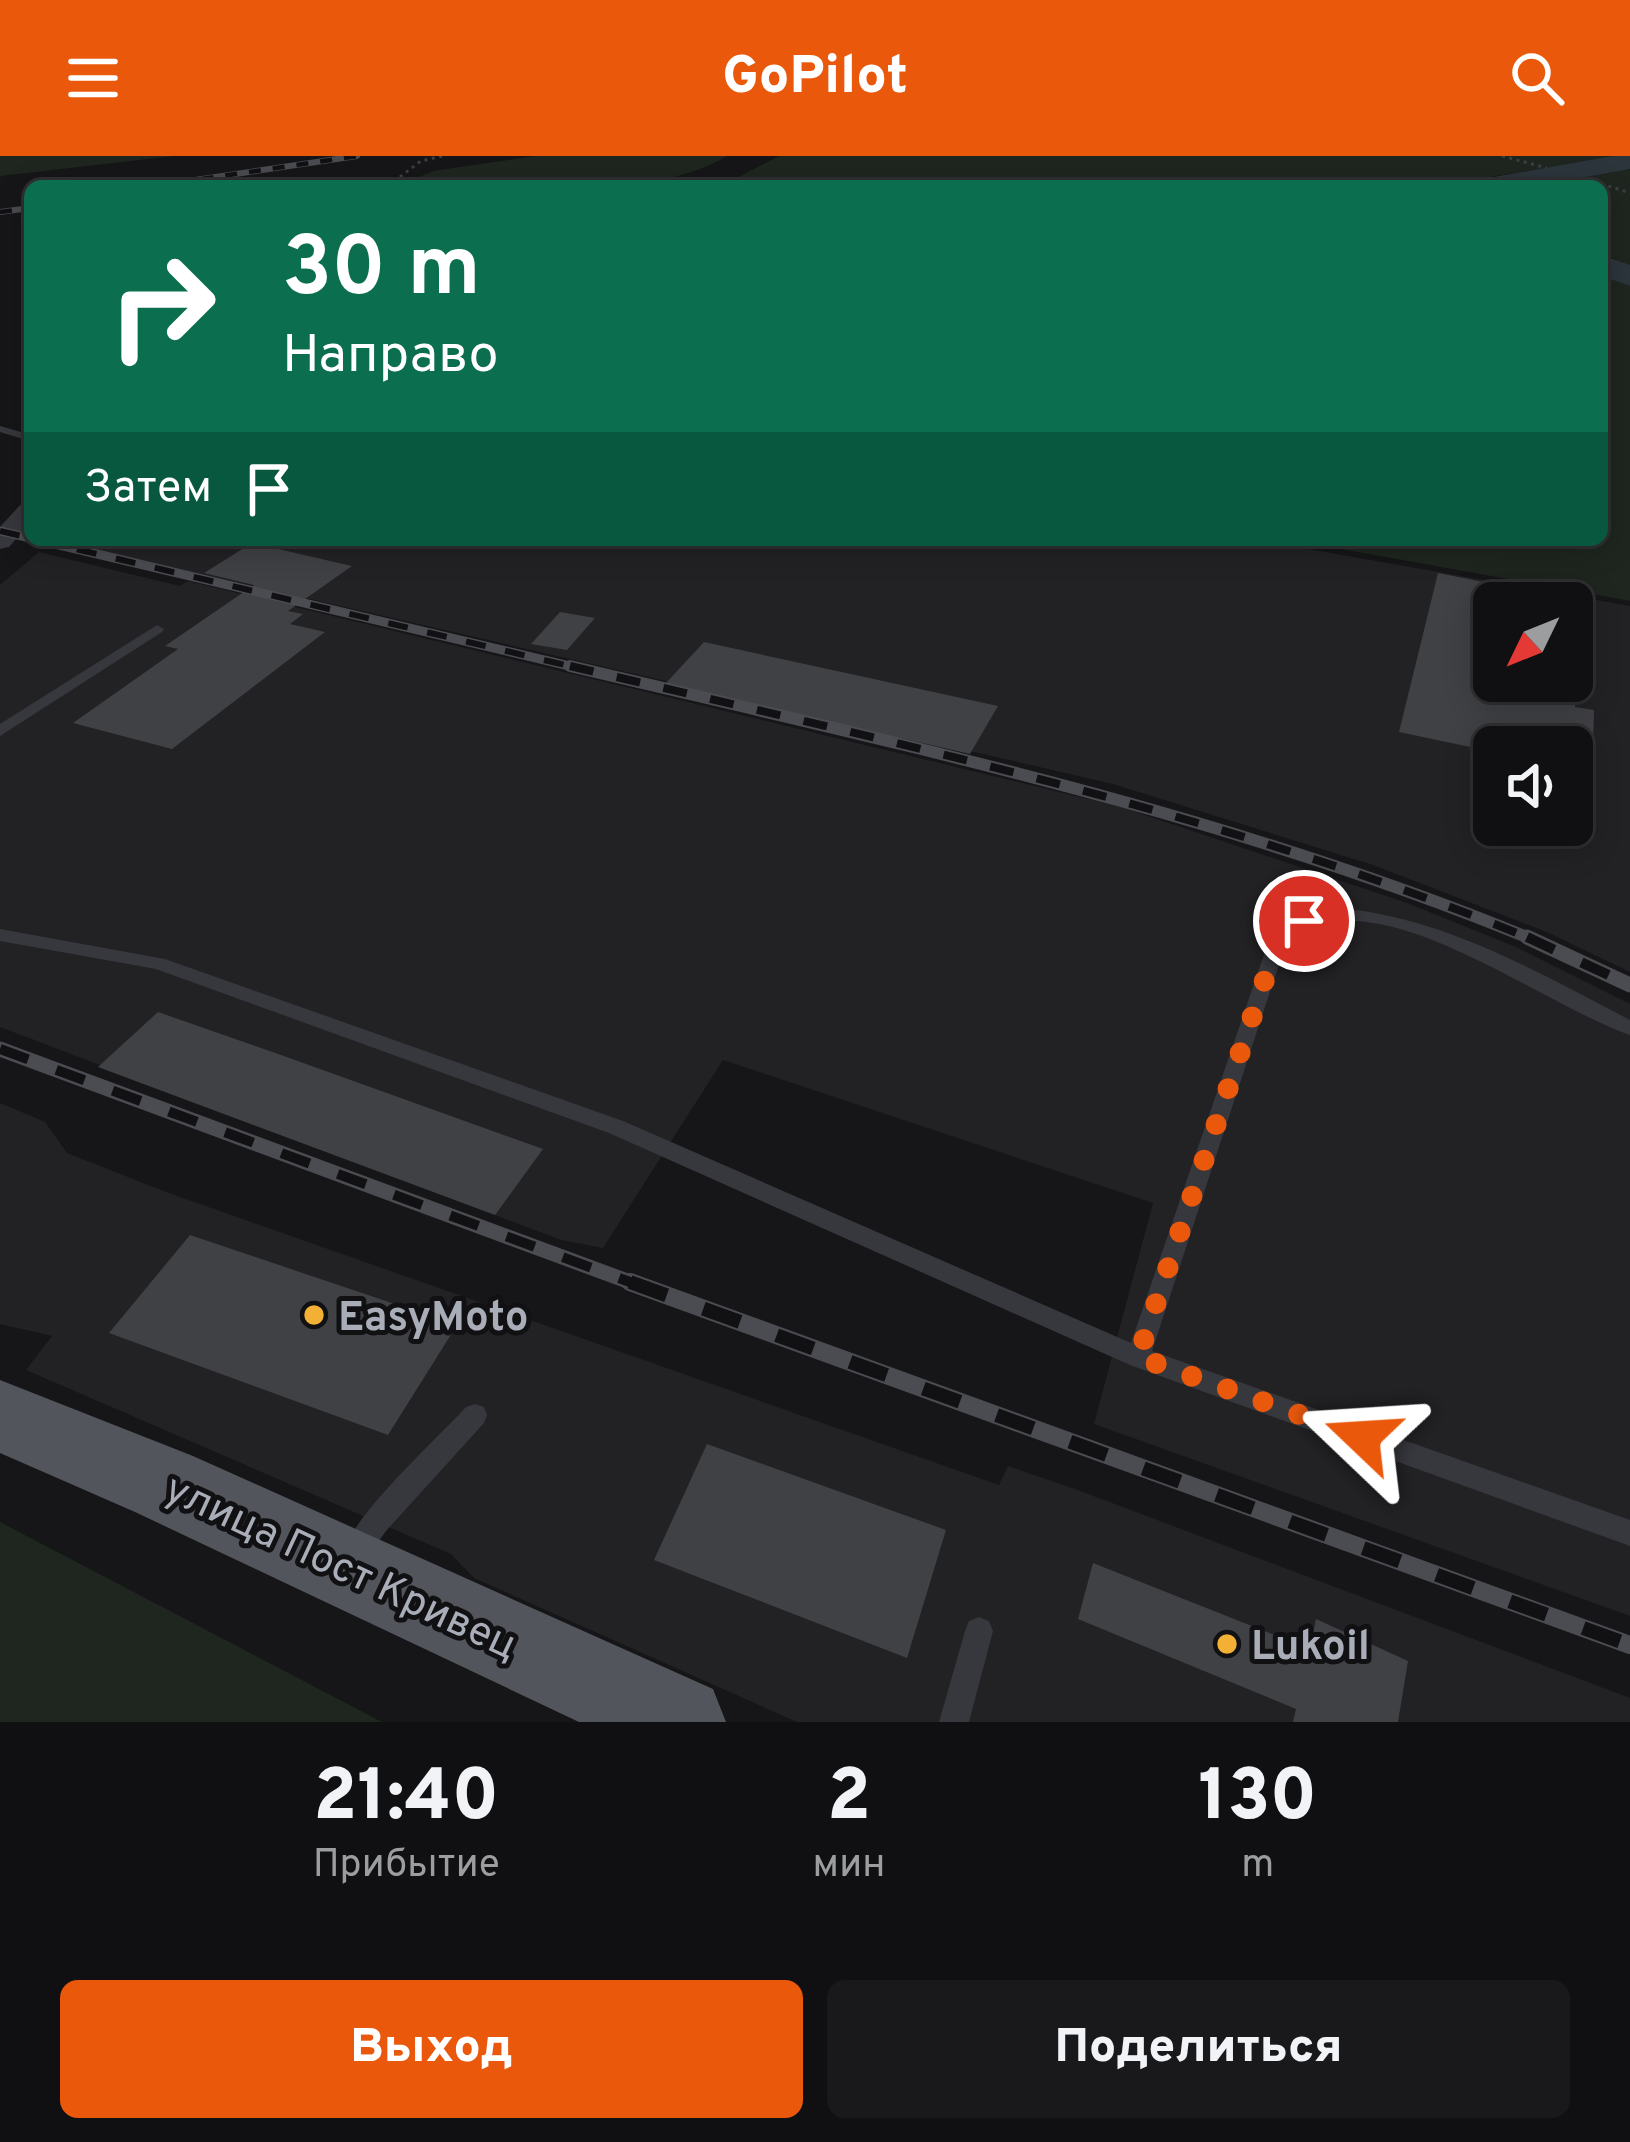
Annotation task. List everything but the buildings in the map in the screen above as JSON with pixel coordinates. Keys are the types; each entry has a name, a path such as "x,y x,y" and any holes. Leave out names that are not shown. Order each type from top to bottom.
{"main road":[{"name":"улица Пост Кривец","path":"0,1415 680,1722"}],"street":[{"path":"0,542 24,519"}],"lane":[{"path":"0,731 158,629"},
{"path":"1138,1357 1278,940 1304,921 1350,914 1427,934 1630,1028"},
{"path":"0,935 159,963 616,1127 1138,1357 1630,1533"},
{"path":"345,1567 377,1522 475,1414"},
{"path":"954,1722 979,1631"}],"path":[{"path":"396,180 421,160 443,156"},
{"path":"1502,156 1547,168"}],"shaded area":[{"path":"0,156 174,156 0,176"},
{"path":"536,156 727,156 659,180 413,180 433,171"},
{"path":"779,156 1625,156 1481,180 733,180"},
{"path":"1630,170 1630,266 1608,256 1608,180 1550,180"},
{"path":"1608,277 1630,286 1630,601 1593,594 1593,582 1525,582 1325,546 1608,546"},
{"path":"80,546 1292,546 1495,582 1473,582 1473,702 1593,702 1593,599 1630,606 1630,972 1549,933 1373,865 1113,784"},
{"path":"39,552 180,586 188,581 1121,807 1407,903 1516,947 1630,1004 1630,1616 1094,1424 1153,1203 723,1060 603,1248 561,1240 0,1027 0,585"},
{"path":"0,1103 45,1122 67,1153 166,1192 999,1485 1008,1466 1075,1489 1630,1698 1630,1722 797,1722 474,1578 451,1554 26,1370 52,1336 0,1324"},
{"path":"0,1522 382,1722 0,1722"}],"waterway":[{"path":"1522,180 1630,161"},
{"path":"1608,267 1630,276"}],"railway":[{"path":"195,180 357,156"},
{"path":"0,212 24,209"},
{"path":"0,531 24,537"},
{"path":"63,546 582,669"},
{"path":"570,666 936,753 1178,817 1417,895 1531,939"},
{"path":"1527,937 1531,939"},
{"path":"1531,939 1630,985"},
{"path":"0,1049 638,1285"},
{"path":"630,1282 1630,1645"}],"place":[{"name":"EasyMoto","path":"314,1315"},
{"name":"Lukoil","path":"1227,1644"}],"route":[{"path":"1304,921 1278,940 1138,1357 1362,1437"}]}
